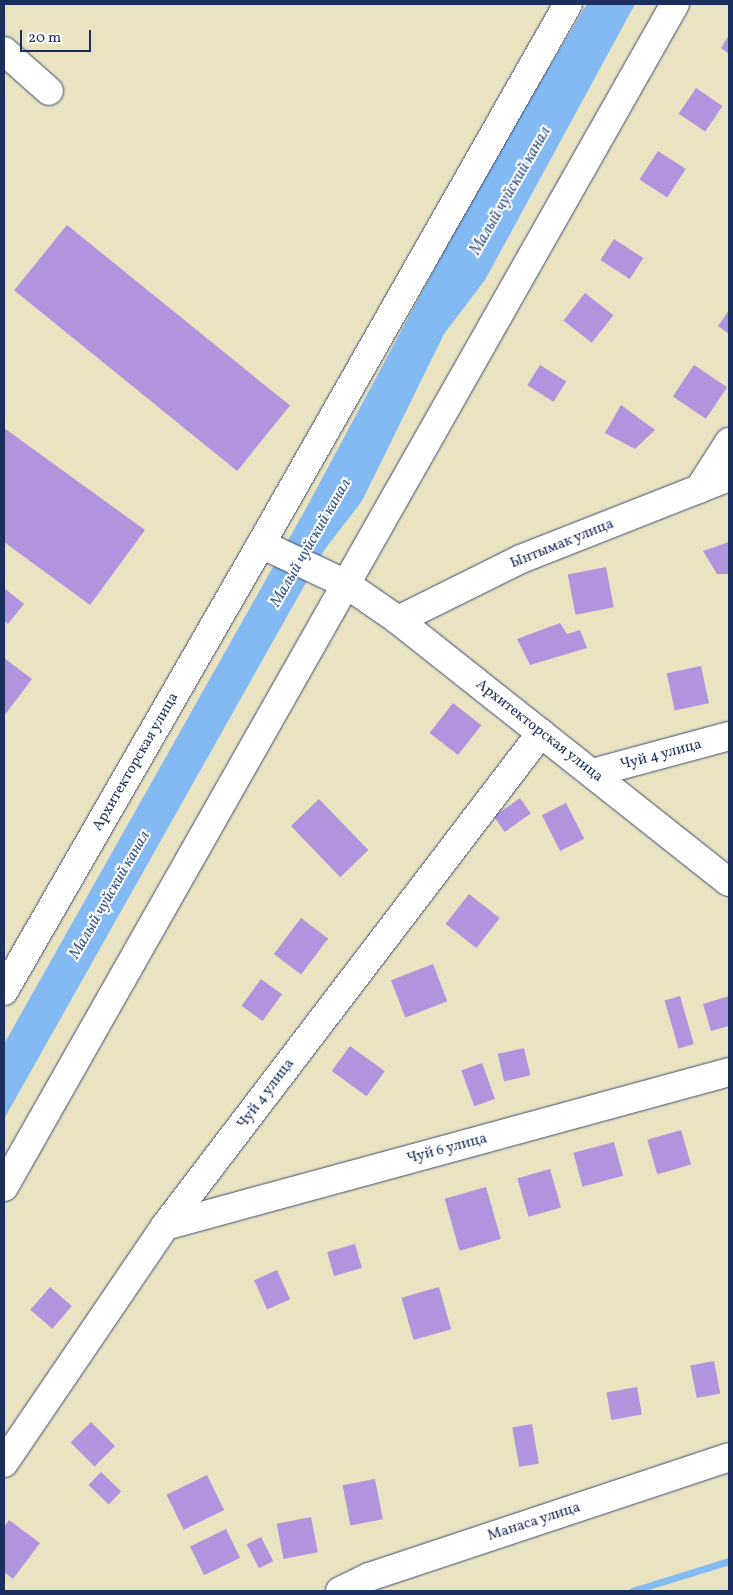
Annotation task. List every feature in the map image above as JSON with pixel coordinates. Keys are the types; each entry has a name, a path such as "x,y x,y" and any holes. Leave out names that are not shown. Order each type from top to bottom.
{"street":[{"name":"Архитекторская улица","path":"4,991 267,546 568,4"},
{"path":"4,1187 675,4"},
{"path":"4,51 49,91"},
{"path":"699,489 729,442"},
{"name":"Ынтымак улица","path":"398,620 521,559 729,477"},
{"name":"Архитекторская улица","path":"267,546 346,584 398,620 729,882"},
{"name":"Чуй 4 улица","path":"4,1463 165,1226 541,733"},
{"name":"Чуй 4 улица","path":"592,773 729,736"},
{"name":"Чуй 6 улица","path":"165,1226 729,1072"},
{"name":"Манаса улица","path":"340,1591 369,1577 729,1456"}],"water":[{"name":"Малый чуйский канал","path":"587,4 635,4 485,280 444,334 362,501 325,549 4,1119 4,1044 304,512 487,171"}],"building":[{"path":"729,35 729,54 721,48"},
{"path":"696,88 723,106 705,132 679,114"},
{"path":"658,151 686,169 667,197 639,180"},
{"path":"67,225 290,406 237,471 14,290"},
{"path":"614,239 643,258 630,279 600,260"},
{"path":"585,293 613,315 592,343 563,321"},
{"path":"729,310 729,334 718,326"},
{"path":"540,365 566,381 554,402 527,385"},
{"path":"694,365 727,387 706,419 673,397"},
{"path":"621,405 655,430 635,449 605,433"},
{"path":"4,428 145,530 90,605 4,542"},
{"path":"729,542 729,574 717,574 703,551"},
{"path":"606,567 614,607 576,615 568,574"},
{"path":"4,588 24,604 8,624 4,621"},
{"path":"560,623 567,634 580,630 587,648 530,665 517,639"},
{"path":"4,658 32,679 4,716"},
{"path":"701,666 709,703 675,710 667,673"},
{"path":"453,703 481,725 458,755 430,733"},
{"path":"520,798 531,814 505,832 494,816"},
{"path":"319,799 368,850 340,877 291,826"},
{"path":"566,803 584,839 560,851 542,815"},
{"path":"469,894 500,918 476,948 446,924"},
{"path":"301,918 328,938 301,974 274,954"},
{"path":"433,964 447,1001 405,1017 391,980"},
{"path":"261,979 282,994 263,1021 242,1006"},
{"path":"680,996 694,1044 678,1048 665,1000"},
{"path":"729,996 729,1026 711,1031 703,1004"},
{"path":"350,1046 385,1071 367,1096 332,1071"},
{"path":"524,1048 530,1075 504,1081 498,1054"},
{"path":"482,1063 495,1099 474,1106 461,1071"},
{"path":"681,1130 691,1165 657,1174 647,1140"},
{"path":"614,1142 623,1176 582,1187 573,1153"},
{"path":"550,1169 561,1207 528,1217 517,1178"},
{"path":"486,1187 501,1239 460,1251 445,1199"},
{"path":"355,1244 362,1268 334,1276 327,1252"},
{"path":"277,1270 290,1299 267,1309 254,1280"},
{"path":"50,1287 72,1306 52,1329 30,1310"},
{"path":"439,1287 451,1329 414,1340 402,1298"},
{"path":"714,1361 720,1393 697,1398 690,1366"},
{"path":"637,1387 642,1415 611,1420 606,1392"},
{"path":"91,1422 115,1446 95,1467 70,1443"},
{"path":"532,1424 539,1463 519,1467 512,1427"},
{"path":"101,1472 121,1491 109,1504 88,1485"},
{"path":"207,1475 224,1510 184,1530 167,1495"},
{"path":"375,1479 383,1519 350,1526 343,1485"},
{"path":"311,1517 318,1552 284,1559 277,1524"},
{"path":"9,1520 40,1543 13,1579 4,1572 4,1527"},
{"path":"226,1529 240,1558 204,1575 190,1547"},
{"path":"261,1537 273,1561 259,1568 247,1544"}],"waterway":[{"path":"632,1591 729,1561"}]}
